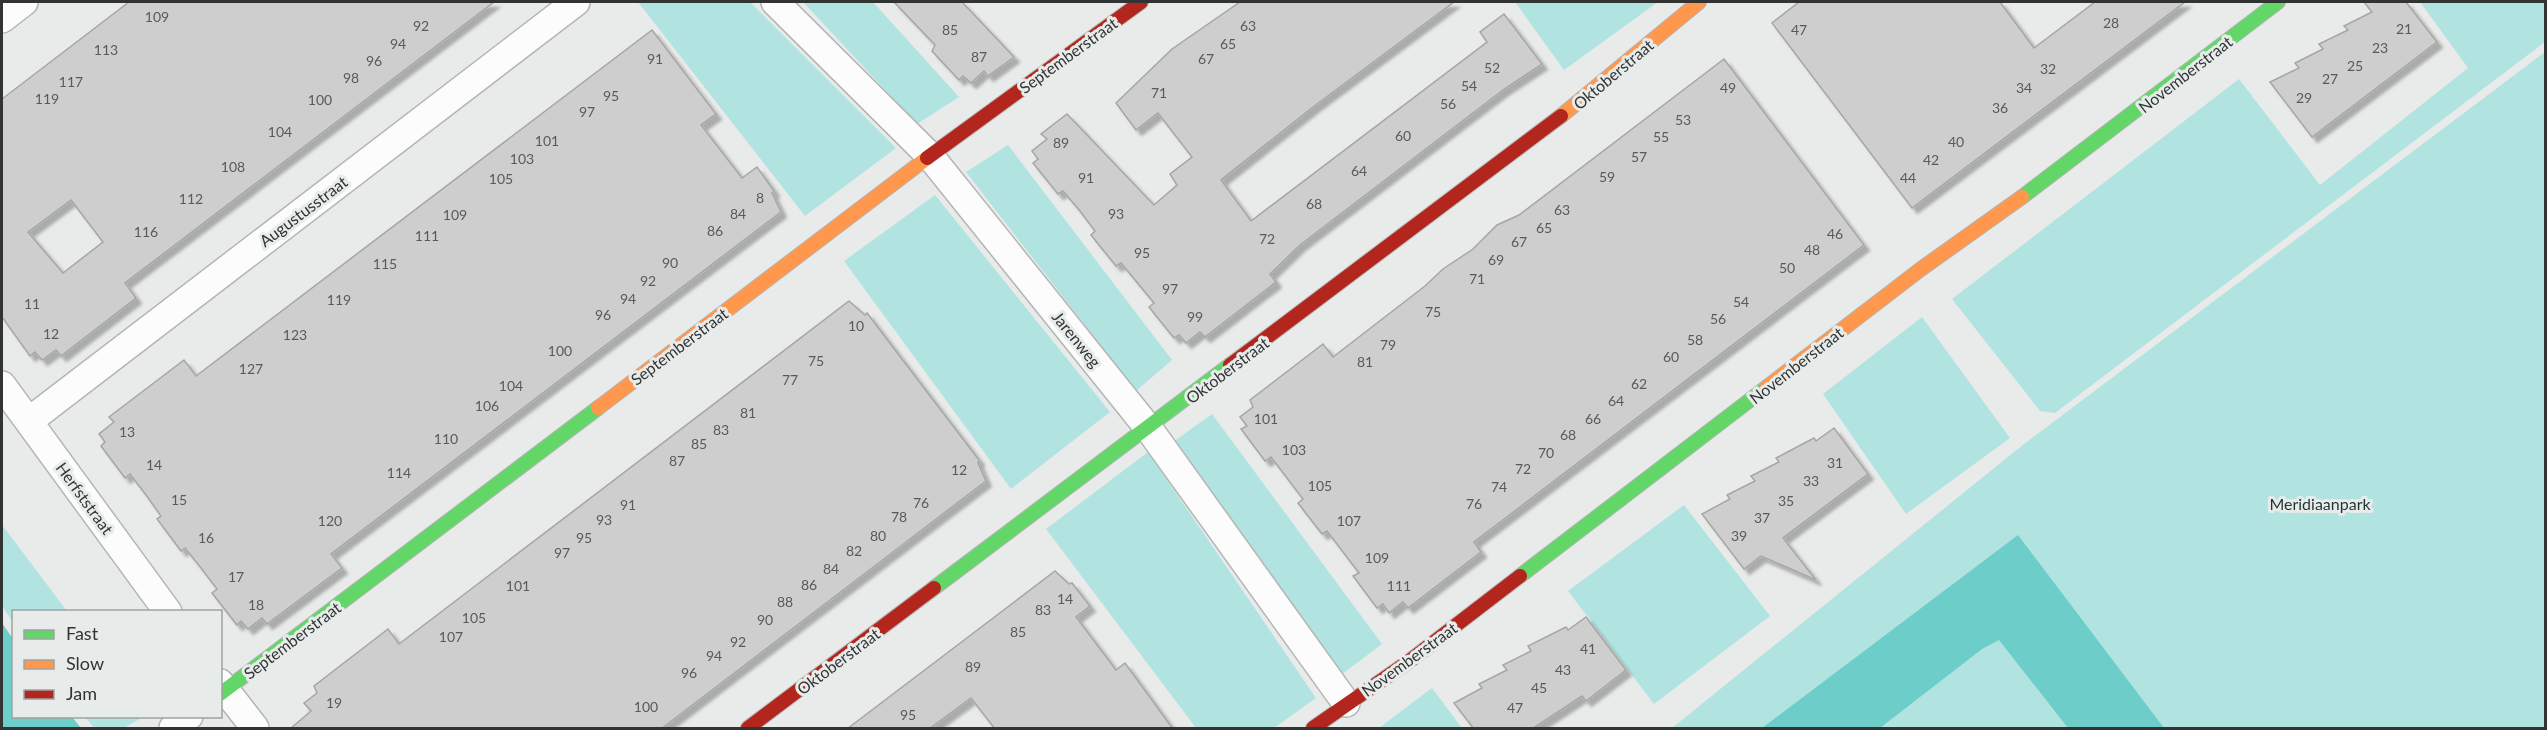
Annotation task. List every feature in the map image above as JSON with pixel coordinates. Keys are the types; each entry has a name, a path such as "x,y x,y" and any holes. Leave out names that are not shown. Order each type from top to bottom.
{"street":[{"path":"2,19 24,2"},
{"name":"Augustusstraat","path":"29,421 576,2"},
{"name":"Jarenweg","path":"775,2 930,156 1149,429 1346,703"},
{"name":"Septemberstraat","path":"222,689 930,156 1141,2"},
{"name":"Oktoberstraat","path":"748,729 1579,103 1699,2"},
{"name":"Novemberstraat","path":"1313,729 1346,703 1408,662 1921,269 2062,168 2278,2"},
{"name":"Herfststraat","path":"2,385 167,610"},
{"path":"222,689 255,729"},
{"path":"172,729 188,718"}],"green space":[{"path":"638,2 750,2 896,148 805,216"},
{"path":"803,2 873,2 959,97 917,124"},
{"path":"1515,2 1658,2 1564,70"},
{"path":"2420,2 2545,2 2545,42 2055,413 2040,411 1952,299 2239,79 2320,185 2468,68"},
{"name":"Meridiaanpark","path":"2545,52 2545,728 1672,728 2024,444"},
{"path":"1008,145 1172,360 1136,391 966,172"},
{"path":"935,195 1110,412 1011,489 844,261"},
{"path":"1922,317 2010,438 1906,514 1823,394"},
{"path":"1212,414 1382,644 1341,675 1173,442"},
{"path":"1148,452 1316,698 1274,728 1196,728 1046,529"},
{"path":"1684,505 1770,616 1654,704 1568,591"},
{"path":"2,525 66,610 12,610 12,621 2,606"},
{"path":"1432,688 1462,728 1379,728"},
{"path":"86,718 141,718 124,728 94,728"}],"water":[{"path":"2018,535 2164,728 2068,728 1999,640 1982,649 1880,728 1762,728"},
{"path":"2,623 12,638 12,718 73,718 81,728 2,728"}],"building":[{"path":"129,2 494,2 125,283 136,298 61,356 56,350 42,360 35,352 30,356 2,317 2,99","holes":["71,200 103,242 63,273 28,232"]},
{"path":"894,2 962,2 1014,57 988,76 984,71 971,83 963,76 959,80 932,51 935,45"},
{"path":"1240,2 1454,2 1313,107 1221,180 1251,221 1487,42 1480,32 1504,14 1542,64 1503,90 1300,245 1270,274 1276,282 1205,337 1200,332 1186,343 1179,335 1174,338 1149,307 1154,303 1121,263 1116,266 1091,235 1095,231 1080,211 1063,191 1058,194 1033,163 1038,159 1032,151 1047,139 1041,134 1067,114 1154,205 1177,185 1170,174 1192,157 1158,113 1136,130 1116,103 1172,49"},
{"path":"1799,2 2000,2 2034,48 2095,2 2185,2 1912,208 1772,23"},
{"path":"2364,2 2406,2 2437,42 2312,137 2270,82 2299,68 2295,63 2323,49 2319,44 2348,30 2344,26 2372,12"},
{"path":"652,30 716,114 701,125 742,178 757,167 774,191 772,193 781,212 331,554 342,568 267,624 262,618 248,629 241,621 237,625 212,593 217,589 185,548 181,551 157,519 161,516 146,495 130,474 125,478 101,446 105,442 99,434 114,422 109,417 184,360 196,376"},
{"path":"1724,59 1864,245 1474,542 1481,552 1408,608 1403,602 1389,613 1383,604 1377,608 1353,576 1359,573 1327,531 1322,534 1298,503 1303,499 1271,457 1265,461 1241,429 1247,426 1240,417 1253,407 1250,400 1323,344 1333,357 1425,286 1443,269 1473,249 1497,225 1519,215"},
{"path":"849,301 865,315 867,313 979,460 978,463 986,481 661,729 290,729 311,711 304,703 317,693 314,686 388,629 399,644"},
{"path":"1834,428 1868,474 1783,538 1816,580 1761,556 1744,569 1702,514 1730,499 1727,495 1755,481 1751,476 1779,462 1776,458 1814,438 1816,441"},
{"path":"1055,571 1069,584 1072,583 1090,606 1076,617 1116,670 1125,663 1173,729 995,729 971,698 929,729 847,729"},
{"path":"1586,617 1626,670 1586,701 1582,696 1532,729 1474,729 1454,703 1482,688 1479,684 1507,670 1503,665 1531,651 1528,646 1566,627 1568,630"}],"traffic: fast":[{"path":"2022,197 2278,2"},
{"path":"934,588 1230,365"},
{"path":"1520,576 1767,387"},
{"path":"222,692 598,408"}],"traffic: slow":[{"path":"1561,116 1699,2"},
{"path":"598,408 927,158"},
{"path":"1767,387 1921,269 2022,197"}],"traffic: jam":[{"path":"927,158 1141,2"},
{"path":"1230,365 1561,116"},
{"path":"1313,728 1408,662 1520,576"},
{"path":"748,728 934,588"}]}
